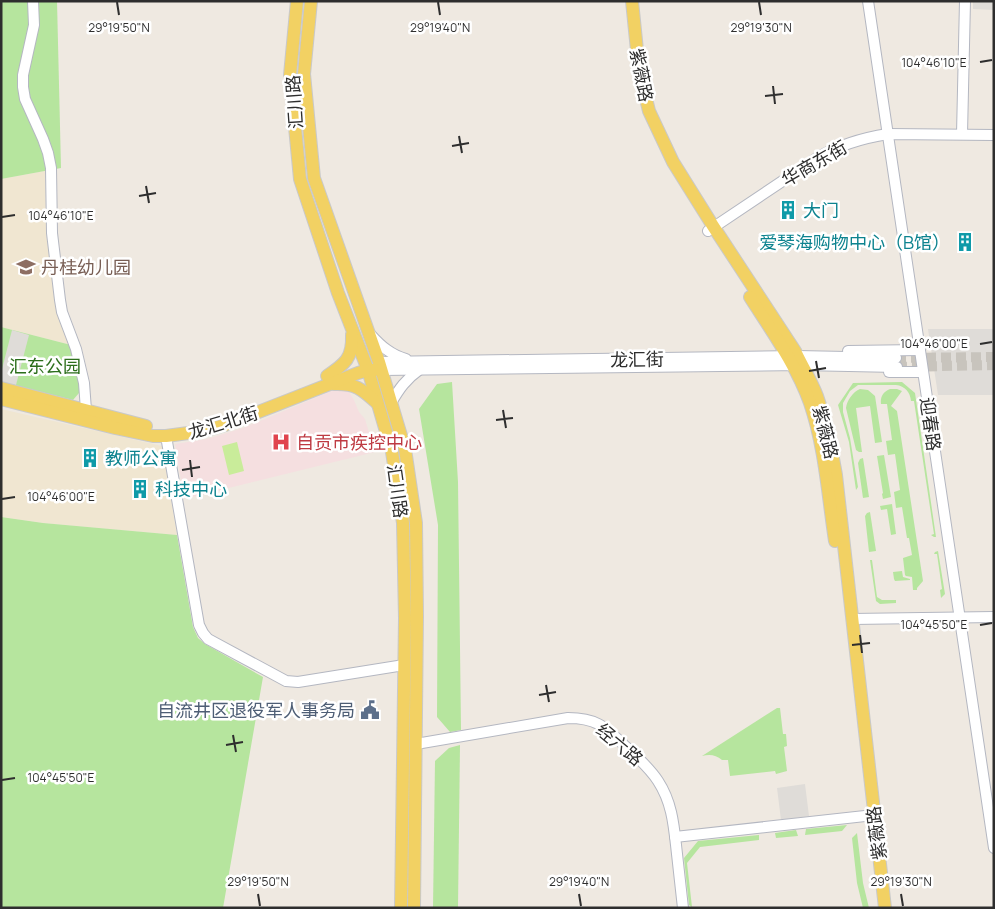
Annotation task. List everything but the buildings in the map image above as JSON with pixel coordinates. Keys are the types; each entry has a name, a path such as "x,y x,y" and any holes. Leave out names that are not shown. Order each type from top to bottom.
{"main road":[{"name":"汇川路","path":"297,1 290,75 300,179 338,293 378,403 392,452 403,523 405,618 401,908"},
{"name":"汇川路","path":"311,1 304,74 314,178 380,366 405,448 416,523 414,908"},
{"name":"紫薇路","path":"624,1 631,72 641,114 668,166 797,361 816,395 828,428 852,619 879,908"},
{"name":"紫薇路","path":"632,1 639,70 649,111 673,162 711,229"},
{"path":"328,380 342,366 350,353 352,330"},
{"name":"紫薇路","path":"797,361 821,446 847,620 871,816 885,908"},
{"name":"龙汇北街","path":"1,398 115,428 153,436 166,436 203,431 225,425 328,380 355,365 380,366"},
{"name":"龙汇北街","path":"1,388 152,428 165,428 222,418 328,380"},
{"path":"328,380 363,390 378,403"}],"street":[{"path":"33,1 34,25 23,75 23,88 25,99 48,153 51,168 52,233 60,300 84,383 86,410"},
{"name":"迎春路","path":"868,1 994,848"},
{"path":"962,134 964,1"},
{"name":"华商东街","path":"711,229 826,153 851,142 888,134 994,135"},
{"path":"369,334 383,348 418,366 397,391 391,402"},
{"path":"797,361 920,350"},
{"path":"797,361 923,372"},
{"name":"龙汇街","path":"380,366 797,361 896,362"},
{"path":"166,436 199,625 202,633 208,639 286,681 298,682 404,665"},
{"path":"852,619 994,617"},
{"name":"经六路","path":"416,744 568,718 594,721 604,727 646,765 658,780 667,797 671,808 676,838 683,908"},
{"path":"676,838 871,816"}],"shaded area":[{"path":"973,1 994,1 994,10 973,9"},
{"name":"丹桂幼儿园","path":"45,171 46,234 55,301 71,345 1,327 1,179"},
{"path":"928,329 994,329 994,395 938,395"},
{"path":"12,330 29,335 16,385 1,382 1,373"},
{"name":"自贡市疾控中心","path":"341,387 347,389 359,412 365,419 375,452 184,499 175,444 207,439 243,428"},
{"path":"1,409 162,446 177,535 43,523 1,517"},
{"path":"805,784 809,816 781,820 777,788"}],"green space":[{"path":"1,1 57,1 61,168 1,179"},
{"name":"汇东公园","path":"1,327 71,345 79,384 79,393 73,400 1,382"},
{"path":"452,382 458,482 461,730 450,732 437,717 438,525 419,409 437,384"},
{"path":"902,382 915,393 936,537 931,535 934,534 914,401 911,401 910,395 902,387 896,385 858,385 850,391 843,403 843,412 850,438 858,487 856,490 849,442 838,405 853,383"},
{"path":"860,389 868,390 875,396 882,442 875,443 870,406 856,408 862,452 856,450 846,408 851,397"},
{"path":"890,389 902,391 891,406 897,411 923,581 917,590 913,590 912,577 905,575 903,558 912,555 902,507 896,508 894,492 900,490 895,454 888,455 886,441 892,440 887,404 881,404 882,395"},
{"path":"237,442 244,471 229,475 222,446"},
{"path":"884,455 891,497 883,499 877,456"},
{"path":"863,458 869,497 863,498 858,463"},
{"path":"892,504 896,534 891,535 887,509 881,510 880,506"},
{"path":"870,512 876,551 869,552 865,516"},
{"path":"1,517 43,523 177,535 193,627 198,638 205,644 263,677 223,908 1,908"},
{"path":"938,551 945,594 941,598 940,590 942,589 937,554 934,554"},
{"path":"870,560 872,560 877,597 882,600 896,600 896,603 880,604 876,601"},
{"path":"902,571 903,577 910,580 895,581 893,572"},
{"path":"777,708 780,708 783,734 786,734 787,746 784,747 787,771 776,774 775,771 730,776 728,760 722,760 713,755 702,756"},
{"path":"460,745 458,908 433,908 435,761 449,748"},
{"path":"847,825 842,831 805,835 806,829"},
{"path":"796,830 798,836 776,838 775,833"},
{"path":"857,833 863,883 869,908 863,908 857,883 852,838"},
{"path":"759,835 759,840 700,847 687,863 692,907 689,905 684,858 698,841"}],"tunnel":[{"path":"896,358 994,357"},
{"path":"897,367 994,365"}],"place":[{"name":"大门","path":"788,210"},
{"name":"爱琴海购物中心（B馆）","path":"965,242"},
{"name":"丹桂幼儿园","path":"26,267"},
{"name":"自贡市疾控中心","path":"281,442"},
{"name":"教师公寓","path":"90,458"},
{"name":"科技中心","path":"140,489"},
{"name":"自流井区退役军人事务局","path":"370,710"}]}
